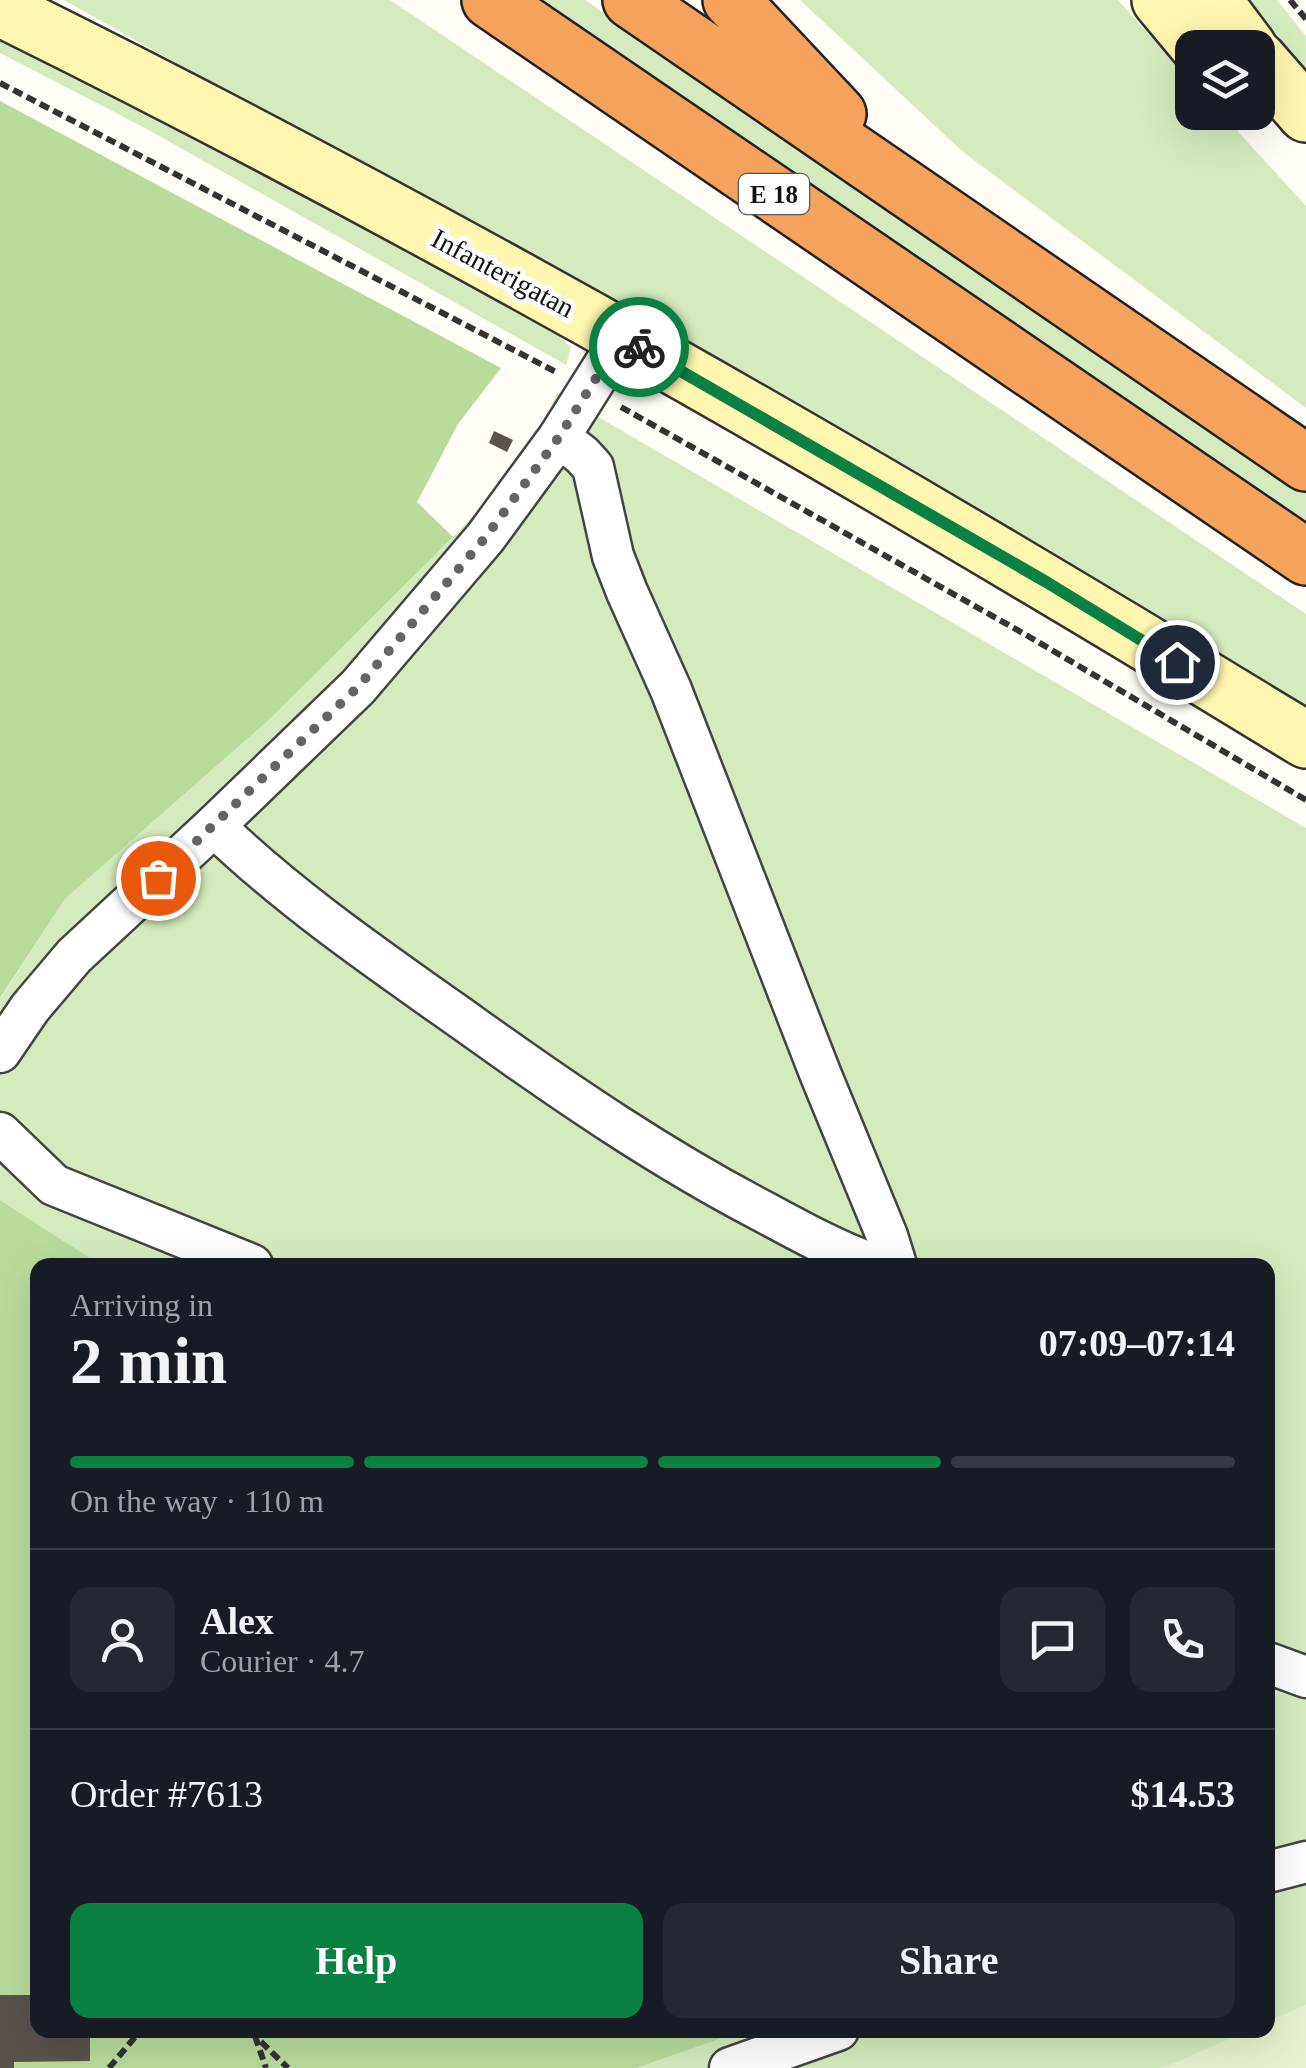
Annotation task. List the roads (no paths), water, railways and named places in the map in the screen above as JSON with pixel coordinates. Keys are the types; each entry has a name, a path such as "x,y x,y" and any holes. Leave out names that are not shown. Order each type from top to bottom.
{"highway":[{"name":"E 18","path":"490,0 1306,557"},
{"path":"632,0 1306,463"},
{"path":"730,0 912,193"}],"street":[{"path":"1160,0 1185,30"},
{"path":"1213,0 1236,30"},
{"name":"Infanterigatan","path":"0,8 168,91 622,337 1048,583 1306,740"},
{"path":"1275,78 1306,114"},
{"path":"1275,127 1306,155"},
{"path":"0,1052 30,1008 74,956 358,687 485,538 559,437 622,337"},
{"path":"559,437 593,468 613,556 678,707 894,1258"},
{"path":"214,826 292,896 362,948 656,1153 785,1224 860,1258"},
{"path":"0,1134 54,1185 235,1258"},
{"path":"1275,1666 1306,1677"},
{"path":"1275,1870 1306,1862"},
{"path":"730,2068 815,2038"}]}
